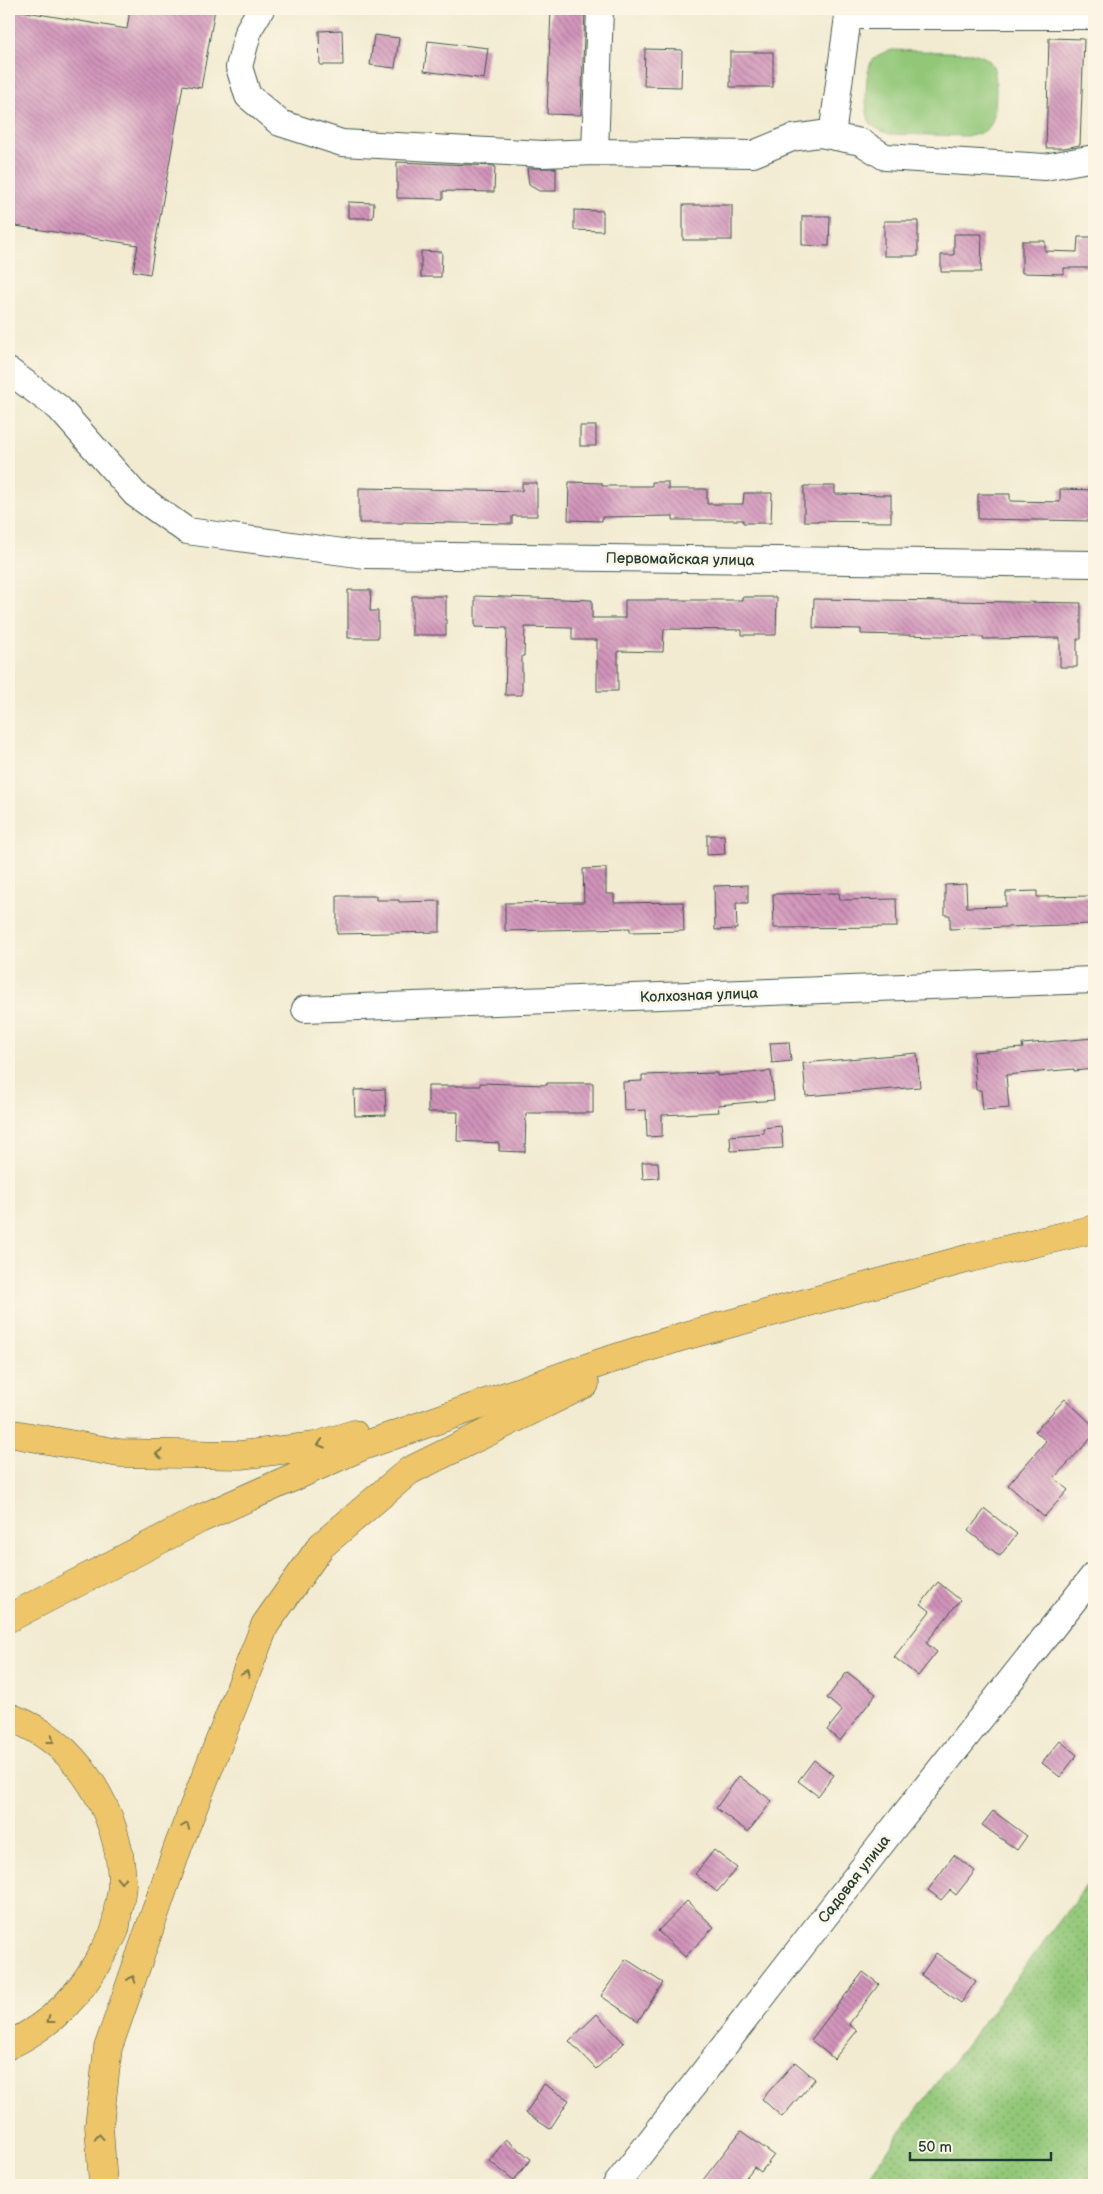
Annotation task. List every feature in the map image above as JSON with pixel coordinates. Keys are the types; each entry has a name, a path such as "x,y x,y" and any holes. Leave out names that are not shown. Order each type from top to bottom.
{"main road":[{"path":"9,1618 200,1519 363,1446 680,1337 970,1258 1094,1229"},
{"path":"102,2185 98,2126 108,2048 179,1844 265,1625 321,1546 409,1470 680,1337"},
{"path":"9,1433 119,1454 241,1455 315,1446 509,1386 603,1362"},
{"path":"9,1717 44,1734 73,1758 100,1794 117,1839 122,1883 114,1931 92,1972 62,2010 31,2034 9,2045"}],"street":[{"path":"261,9 249,29 239,66 248,96 280,122 342,143 543,154 595,152 753,154 792,138 820,134 861,142 885,157 1045,167 1094,158"},
{"path":"595,152 600,9"},
{"path":"832,136 848,12 1094,16"},
{"name":"Первомайская улица","path":"9,370 59,408 135,494 187,531 365,555 1094,564"},
{"name":"Колхозная улица","path":"305,1009 1094,980"},
{"name":"Садовая улица","path":"616,2185 1094,1575"}],"green space":[{"path":"892,50 972,53 988,60 994,69 996,85 994,114 990,126 983,132 970,136 890,134 874,127 870,122 867,110 866,91 868,73 874,59"},
{"path":"1094,1875 1094,2185 863,2185 910,2119"}],"building":[{"path":"9,9 127,29 130,9 215,9 201,88 183,85 150,274 133,271 138,245 9,225"},
{"path":"551,9 585,9 581,115 547,114"},
{"path":"342,30 343,65 320,65 319,31"},
{"path":"374,35 399,38 395,68 370,65"},
{"path":"1049,38 1084,39 1080,145 1064,148 1046,148"},
{"path":"428,41 488,48 484,79 424,71"},
{"path":"645,49 682,50 681,87 644,86"},
{"path":"730,52 773,52 773,87 730,87"},
{"path":"397,162 495,166 494,192 443,191 443,199 397,198"},
{"path":"527,168 556,168 556,191 539,191 529,185"},
{"path":"348,202 374,203 373,218 348,218"},
{"path":"683,205 732,205 732,240 683,240"},
{"path":"574,210 603,211 603,231 574,230"},
{"path":"802,216 830,216 829,246 802,245"},
{"path":"884,221 918,221 918,256 884,256"},
{"path":"954,234 982,234 981,272 941,272 941,255 954,255"},
{"path":"1078,237 1094,237 1094,268 1064,268 1064,274 1022,273 1022,241 1045,241 1045,251 1077,252"},
{"path":"421,251 442,252 441,277 421,277"},
{"path":"580,426 596,426 596,446 580,446"},
{"path":"569,482 602,483 602,486 652,486 652,482 668,482 668,489 707,489 707,504 743,504 744,493 772,493 771,523 743,523 743,520 673,520 673,516 602,517 602,521 568,520"},
{"path":"522,483 537,483 537,516 512,516 512,524 359,523 359,488 522,491"},
{"path":"804,486 835,486 835,494 891,495 891,522 804,521"},
{"path":"1060,489 1094,490 1094,521 978,519 978,494 1010,494 1010,501 1060,502"},
{"path":"348,590 371,590 370,611 378,611 378,638 348,638"},
{"path":"412,596 446,596 446,635 412,635"},
{"path":"475,596 592,600 592,618 625,618 625,600 742,600 742,597 777,597 776,635 742,635 742,630 664,629 663,652 618,651 618,691 597,691 597,640 572,640 572,628 525,627 524,656 522,656 522,695 505,695 507,628 475,627"},
{"path":"814,599 1081,603 1081,639 1077,639 1077,667 1060,667 1060,638 983,639 983,637 861,634 861,629 813,628"},
{"path":"707,835 724,835 725,854 707,855"},
{"path":"606,868 606,894 614,894 614,903 683,902 684,931 630,932 630,928 505,931 505,903 584,902 583,869"},
{"path":"966,884 967,907 1006,906 1006,892 1037,891 1037,897 1091,896 1091,924 950,929 950,915 945,915 945,885"},
{"path":"748,885 748,903 736,903 737,929 715,930 714,886"},
{"path":"839,893 840,900 896,899 897,927 774,928 773,894"},
{"path":"337,896 376,896 376,900 399,900 399,902 440,901 440,932 337,934"},
{"path":"1094,1038 1094,1069 1006,1075 1009,1108 983,1110 981,1090 976,1090 973,1052 1023,1048 1022,1044"},
{"path":"789,1042 791,1061 772,1063 770,1043"},
{"path":"917,1053 920,1087 806,1096 803,1063"},
{"path":"771,1071 774,1100 718,1105 719,1112 662,1115 662,1136 647,1137 646,1110 624,1111 623,1082 642,1081 642,1075 717,1073 717,1076"},
{"path":"480,1083 547,1085 547,1083 593,1083 593,1113 526,1113 525,1152 499,1151 499,1143 457,1141 458,1112 428,1112 428,1086 480,1086"},
{"path":"385,1089 386,1115 355,1116 354,1090"},
{"path":"781,1126 783,1148 731,1151 730,1136 764,1133 763,1128"},
{"path":"642,1162 658,1162 659,1178 643,1179"},
{"path":"1065,1399 1094,1426 1094,1435 1054,1478 1068,1490 1044,1517 1008,1485 1046,1441 1035,1431"},
{"path":"985,1509 1017,1534 1000,1556 968,1531"},
{"path":"938,1582 960,1600 926,1643 937,1652 918,1676 894,1657 930,1611 921,1604"},
{"path":"847,1672 876,1694 840,1741 827,1730 842,1711 827,1698"},
{"path":"1060,1741 1077,1755 1060,1777 1042,1763"},
{"path":"814,1760 834,1775 818,1796 798,1781"},
{"path":"739,1776 772,1801 748,1832 716,1808"},
{"path":"993,1811 1027,1836 1017,1850 982,1825"},
{"path":"714,1850 737,1868 717,1892 695,1874"},
{"path":"954,1855 975,1871 956,1895 950,1890 941,1900 928,1890"},
{"path":"687,1901 714,1927 685,1957 658,1931"},
{"path":"936,1953 976,1981 961,2003 921,1975"},
{"path":"626,1959 663,1983 638,2021 601,1996"},
{"path":"863,1972 879,1984 849,2024 857,2031 834,2059 811,2040"},
{"path":"597,2014 624,2043 596,2069 569,2041"},
{"path":"795,2062 815,2079 782,2117 762,2099"},
{"path":"544,2084 569,2100 550,2129 526,2113"},
{"path":"741,2131 774,2155 761,2172 754,2167 740,2185 699,2185"},
{"path":"506,2139 531,2159 514,2180 489,2161"}]}
